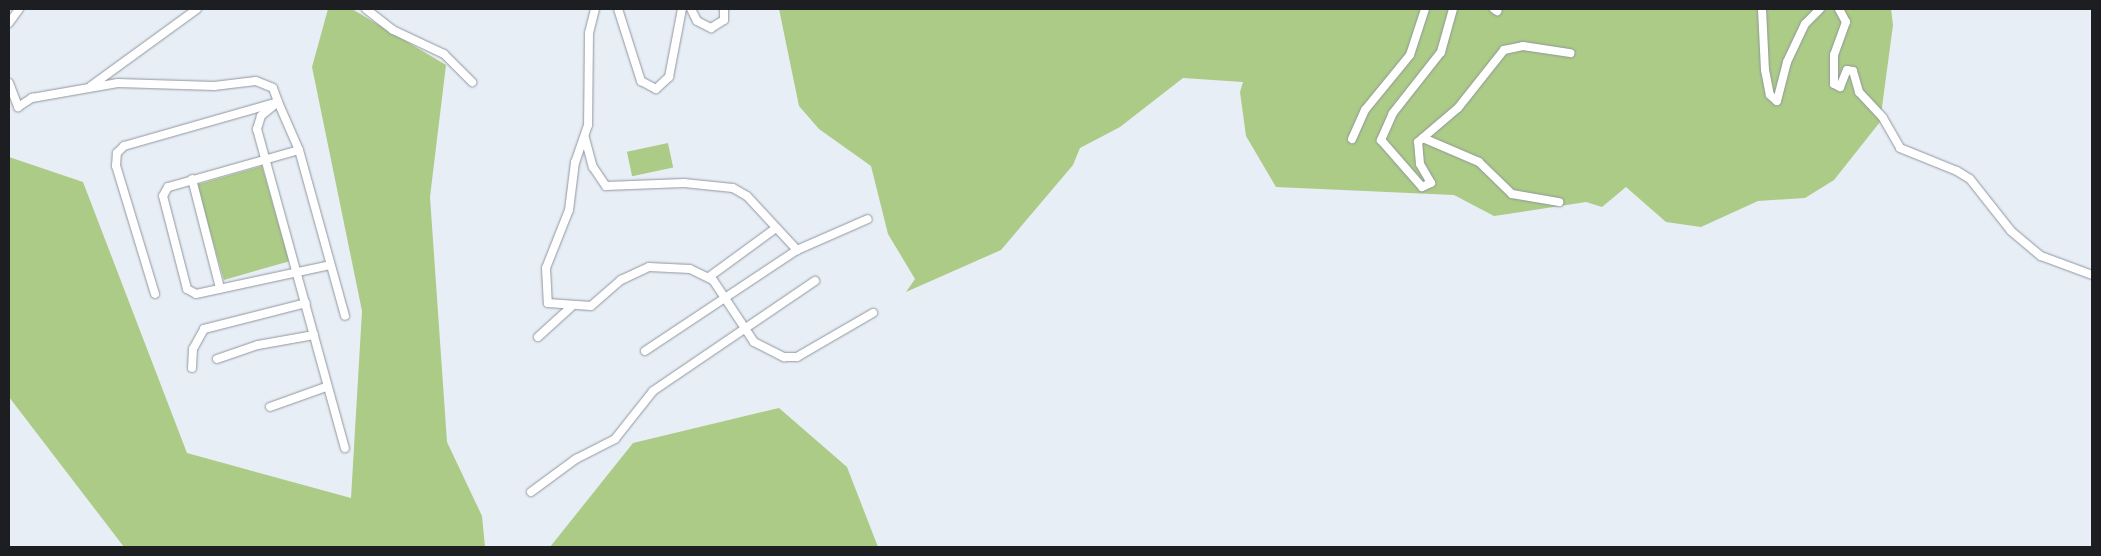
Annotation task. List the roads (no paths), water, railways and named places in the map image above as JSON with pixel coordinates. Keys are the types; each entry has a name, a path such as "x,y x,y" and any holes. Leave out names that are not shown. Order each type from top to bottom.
{"street":[{"path":"9,22 19,9"},
{"path":"90,87 197,9"},
{"path":"595,9 589,33 585,138 593,167 606,186 684,183 733,188 747,196 798,250"},
{"path":"618,9 641,81 656,89 669,77 682,9"},
{"path":"691,9 697,21 711,28 724,20 724,9"},
{"path":"1352,138 1364,110 1410,55 1426,9"},
{"path":"1452,9 1441,52 1393,113 1380,140 1425,187 1431,183 1420,164 1418,142 1458,108 1511,46 1570,53"},
{"path":"1762,9 1765,70 1772,101 1777,101 1787,62 1805,24 1820,9"},
{"path":"1839,9 1846,22 1834,54 1834,84 1840,87 1847,70 1853,71 1859,92 1883,118 1900,148 1958,170 1970,179 2011,231 2041,256 2092,275"},
{"path":"369,10 444,54 472,82"},
{"path":"9,83 18,107 32,98 90,87 256,81 273,88 298,150 345,316"},
{"path":"278,102 258,121 266,160 298,270 326,387 336,408 345,448"},
{"path":"155,294 116,166 117,153 124,146 278,102"},
{"path":"585,138 575,162 569,210 551,247 545,283 548,302 571,308 601,302 621,280 649,266 690,269 709,277 722,300 745,330 766,350 797,357 873,313"},
{"path":"1423,138 1480,162 1512,194 1559,202"},
{"path":"298,150 172,184 163,196 176,248 190,293 330,265"},
{"path":"192,179 220,288"},
{"path":"644,351 798,250 868,219"},
{"path":"709,277 776,228"},
{"path":"531,492 576,459 614,439 654,391 815,281"},
{"path":"192,368 194,349 204,329 306,303"},
{"path":"538,337 571,308"},
{"path":"217,359 258,345 314,335"},
{"path":"270,406 326,387"}]}
